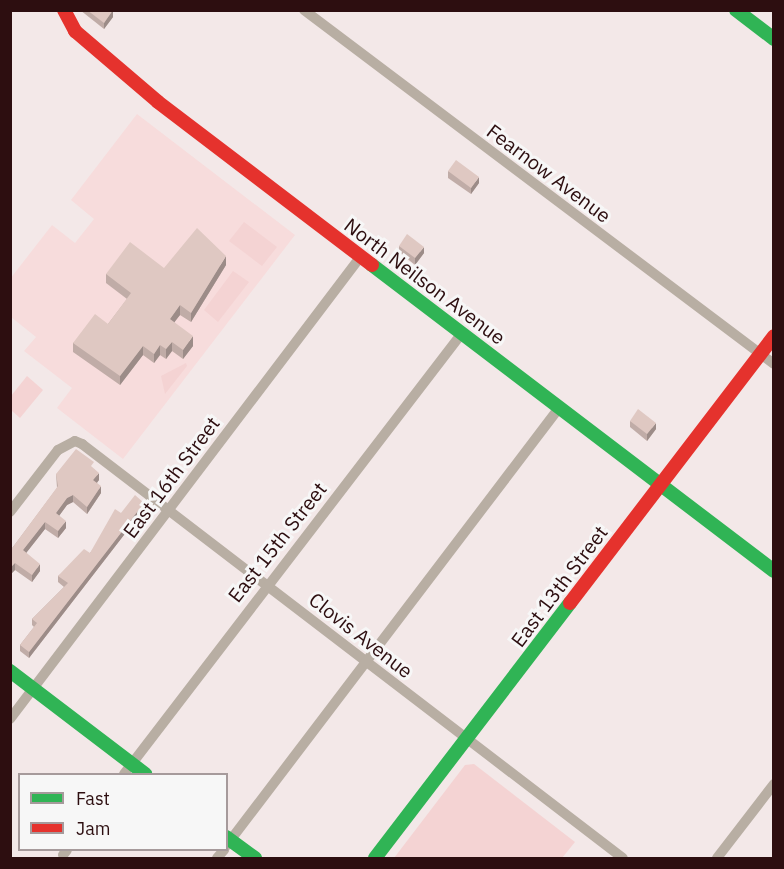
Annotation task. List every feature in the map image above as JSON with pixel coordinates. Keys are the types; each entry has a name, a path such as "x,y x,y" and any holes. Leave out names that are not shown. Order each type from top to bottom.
{"main road":[{"name":"North Neilson Avenue","path":"64,10 75,31 158,102 774,571"},
{"path":"736,10 774,39"},
{"name":"East 13th Street","path":"375,858 774,336"},
{"path":"10,671 128,769"},
{"path":"228,844 255,858"}],"street":[{"name":"Fearnow Avenue","path":"304,10 774,364"},
{"name":"East 16th Street","path":"10,719 361,256"},
{"name":"East 15th Street","path":"128,769 267,584 462,333"},
{"path":"228,842 559,408"},
{"name":"Clovis Avenue","path":"10,512 58,450 75,441 267,584 466,740 623,858"},
{"path":"717,858 774,784"}],"shaded area":[{"path":"137,114 295,235 123,459 57,408 72,388 24,351 36,337 11,317 10,279 52,225 75,243 94,219 71,200"},
{"path":"244,222 277,247 262,266 229,241"},
{"path":"233,271 249,282 218,322 204,310"},
{"path":"186,363 187,366 165,394 161,376"},
{"path":"27,376 43,390 20,418 11,410 11,396"},
{"path":"474,764 575,842 562,858 394,858 465,765"}],"building":[{"path":"87,10 113,10 104,23"},
{"path":"456,160 479,177 471,188 448,171"},
{"path":"197,228 226,256 191,313 180,305 170,319 193,336 183,350 172,342 166,349 160,345 154,354 143,346 120,376 73,343 95,314 108,324 131,293 106,274 130,242 164,268"},
{"path":"407,234 424,247 415,258 399,246"},
{"path":"638,409 656,423 647,434 630,421"},
{"path":"76,449 94,462 91,466 99,473 93,480 101,486 87,507 73,495 67,498 56,513 66,521 58,531 45,522 23,550 40,564 32,575 15,563 10,568 10,551 58,486 56,474"},
{"path":"135,495 144,503 29,652 20,645 37,623 32,619 68,583 58,576 84,549 90,553 115,509 121,513"}],"traffic: fast":[{"path":"736,10 774,39"},
{"path":"372,265 774,571"},
{"path":"375,858 570,603"},
{"path":"10,671 144,773"},
{"path":"228,838 255,858"}],"traffic: jam":[{"path":"64,10 75,31 158,102 372,265"},
{"path":"570,603 774,336"}]}
